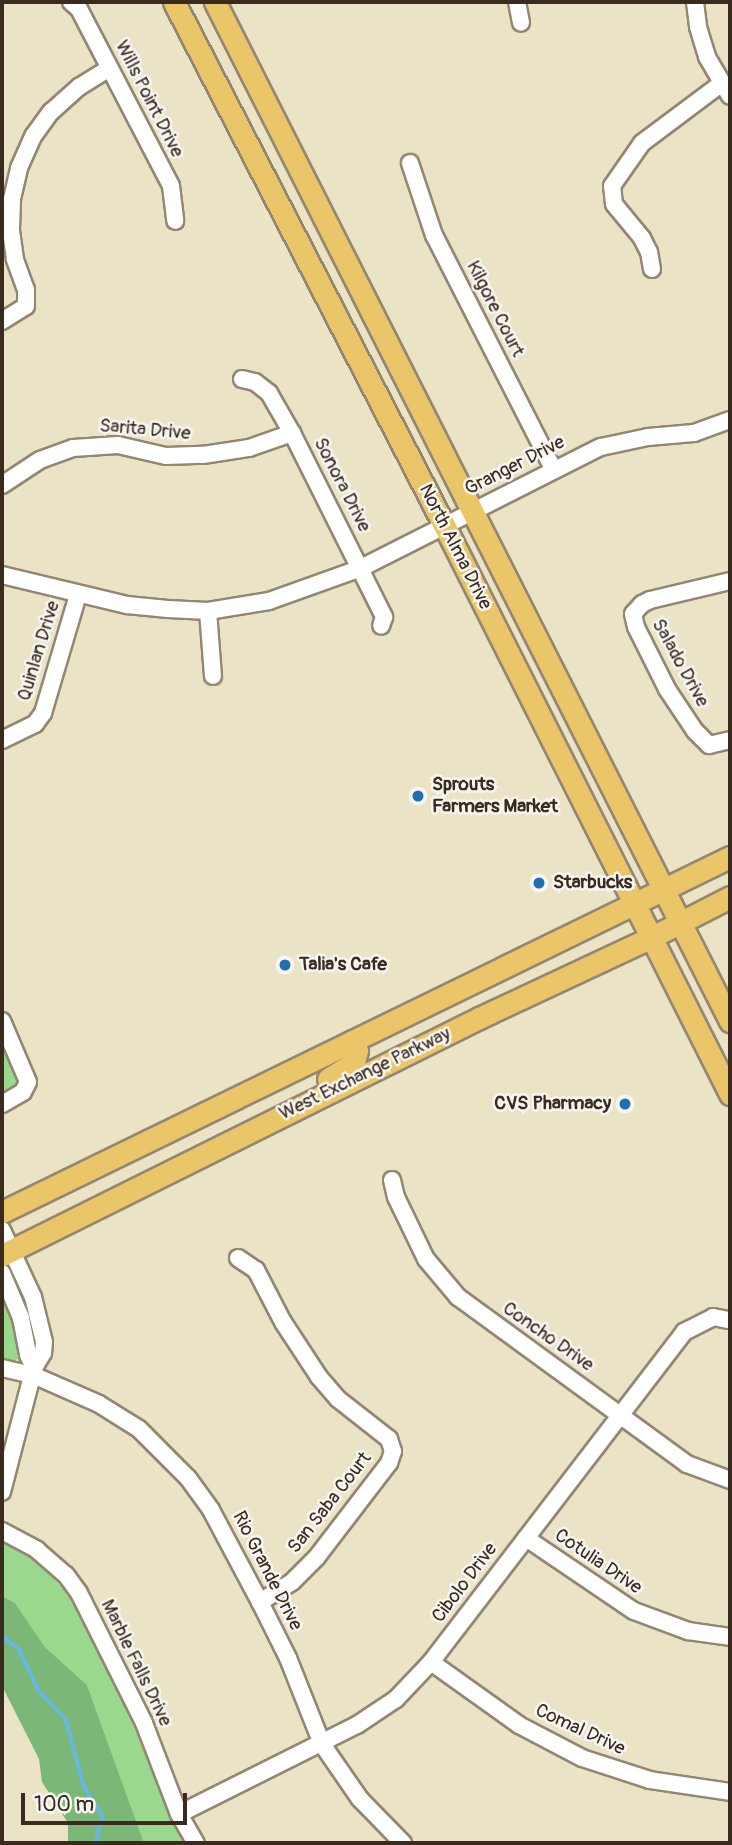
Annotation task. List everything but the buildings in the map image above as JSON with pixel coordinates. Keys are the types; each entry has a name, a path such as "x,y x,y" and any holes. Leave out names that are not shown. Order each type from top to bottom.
{"main road":[{"name":"North Alma Drive","path":"174,2 445,527 730,1094"},
{"name":"North Alma Drive","path":"215,2 603,765 730,1021"},
{"path":"528,691 538,687 550,691 579,747 603,765"},
{"name":"West Exchange Parkway","path":"2,1212 730,857"},
{"name":"West Exchange Parkway","path":"6,1253 479,1018 652,937 730,897"},
{"path":"188,1162 235,1128 349,1067 357,1054 352,1041"}],"street":[{"name":"Wills Point Drive","path":"71,2 79,9 170,186 175,221"},
{"path":"517,2 521,23"},
{"path":"652,268 649,252 642,238 614,204 612,186 642,143 726,90 702,43 695,2"},
{"path":"7,318 26,306 27,299 15,259 7,199 19,169 34,135 51,112 79,87 110,68"},
{"name":"Kilgore Court","path":"410,163 434,235 553,469"},
{"name":"Sonora Drive","path":"242,379 255,382 269,393 292,433 384,617 381,626"},
{"name":"Granger Drive","path":"2,575 37,581 78,595 128,605 208,611 269,601 361,569 553,469 620,442 694,433 730,420"},
{"name":"Sarita Drive","path":"2,485 40,460 73,448 118,445 166,456 203,455 249,448 292,433"},
{"name":"Salado Drive","path":"730,581 650,600 633,614 636,627 667,689 695,731 709,744 730,740"},
{"name":"Quinlan Drive","path":"2,740 35,724 43,713 78,595"},
{"path":"208,611 213,676"},
{"path":"2,1021 28,1082 23,1092 2,1104"},
{"name":"Concho Drive","path":"392,1180 396,1198 426,1259 447,1287 470,1307 621,1413 687,1464 730,1480"},
{"path":"2,1230 6,1253 33,1297 43,1331 43,1353 33,1372 2,1492"},
{"name":"San Saba Court","path":"238,1258 256,1270 287,1330 319,1377 338,1399 389,1439 393,1451 389,1463 317,1557 292,1582 260,1602"},
{"path":"2,1273 21,1318 33,1372"},
{"name":"Cibolo Drive","path":"179,1814 322,1744 377,1713 416,1680 684,1332 713,1317 729,1320"},
{"name":"Rio Grande Drive","path":"2,1368 33,1372 99,1404 120,1416 175,1463 211,1510 260,1602 295,1674 322,1744 360,1799 403,1843"},
{"name":"Marble Falls Drive","path":"2,1531 37,1550 66,1575 79,1593 147,1729 179,1814 196,1843"},
{"name":"Cotulia Drive","path":"526,1538 634,1612 688,1630 730,1637"},
{"name":"Comal Drive","path":"431,1661 519,1725 582,1758 650,1780 730,1792"}],"green space":[{"path":"2,1038 20,1082 2,1095"},
{"path":"2,1291 17,1326 20,1358 10,1363 2,1362"},
{"path":"2,1541 41,1563 69,1596 139,1733 160,1792 187,1843 144,1843 87,1685 45,1647 15,1603 2,1596"},
{"path":"2,1596 15,1603 45,1647 87,1685 144,1843 68,1843 68,1823 42,1782 39,1759 2,1686"}],"waterway":[{"path":"2,1636 19,1649 39,1691 66,1719 84,1786 103,1817 96,1843"}],"place":[{"name":"Sprouts Farmers Market","path":"418,796"},
{"name":"Starbucks","path":"539,883"},
{"name":"Talia's Cafe","path":"285,965"},
{"name":"CVS Pharmacy","path":"625,1104"}]}
